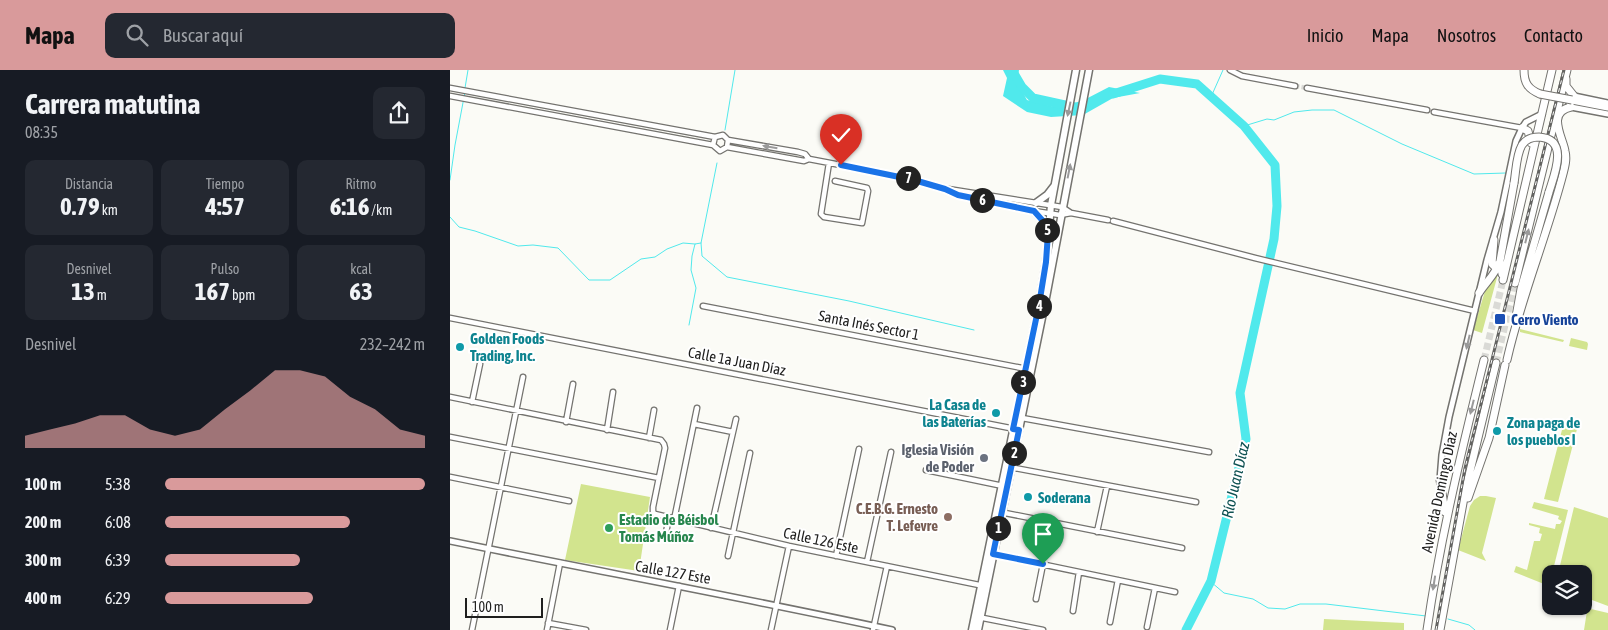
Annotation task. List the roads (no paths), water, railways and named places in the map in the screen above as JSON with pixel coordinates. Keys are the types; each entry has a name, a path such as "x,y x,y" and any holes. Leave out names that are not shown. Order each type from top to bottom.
{"main road":[{"path":"978,630 983,586 1028,369 1041,293 1051,205 1076,70"},
{"path":"1016,429 1022,418 1028,369 1052,265 1060,214 1089,70"},
{"path":"1524,70 1526,84 1534,92 1608,107"},
{"path":"1500,260 1503,280 1552,70"},
{"path":"1489,438 1488,393 1509,350 1554,210 1564,170 1565,150 1558,125 1567,73"},
{"path":"1515,283 1567,73"},
{"path":"1566,86 1573,101"},
{"path":"1560,113 1573,101"},
{"path":"1522,128 1528,131 1531,141 1532,162"},
{"path":"1479,293 1485,283 1496,273 1500,260 1522,145 1529,139 1546,138 1553,142 1558,150 1558,160 1521,289 1515,316 1514,333"},
{"path":"1036,203 1047,195 1055,185"},
{"path":"1034,211 1043,221 1048,233"},
{"path":"1494,240 1492,264 1494,266 1500,260 1516,228"},
{"name":"Avenida Domingo Díaz","path":"1427,630 1434,580 1484,360"},
{"path":"1461,522 1489,438 1503,362"},
{"name":"Avenida Domingo Díaz","path":"1440,630 1465,492 1488,393"},
{"path":"1440,480 1446,524"},
{"path":"972,630 978,617"}],"street":[{"path":"1230,70 1242,76 1294,86"},
{"path":"450,88 715,137 723,135 728,140 798,152 805,154 809,158 914,180 958,195 1034,211 1060,214 1071,213 1110,221 1475,312"},
{"path":"1307,88 1427,110"},
{"path":"450,96 713,145 720,150 727,147 804,161 809,158"},
{"path":"1573,101 1608,103"},
{"path":"1573,101 1608,114"},
{"path":"1434,112 1522,128"},
{"path":"1440,480 1442,455 1486,260 1494,240 1510,175 1516,141 1526,122 1542,114"},
{"path":"713,145 715,137"},
{"path":"727,147 728,140"},
{"path":"829,162 821,214 824,217 860,224 868,190 835,181"},
{"path":"945,189 959,189 1062,207 1071,213"},
{"name":"Santa Inés Sector 1","path":"703,306 1028,369"},
{"name":"Calle 1a Juan Díaz","path":"450,318 1016,429"},
{"path":"472,402 480,364"},
{"path":"472,630 523,377"},
{"path":"566,422 574,384"},
{"path":"608,430 613,392"},
{"path":"450,397 661,440 664,444 658,478 450,437"},
{"path":"665,537 672,519 697,408"},
{"path":"649,438 654,410"},
{"path":"1022,418 1209,452"},
{"path":"711,528 736,419"},
{"path":"694,424 732,432"},
{"path":"836,556 859,449"},
{"path":"866,562 891,452"},
{"path":"728,556 750,453"},
{"path":"1008,467 1196,502"},
{"path":"926,470 1004,486"},
{"path":"450,477 569,501"},
{"name":"Calle 126 Este","path":"658,478 653,512 655,514 789,546 983,586"},
{"path":"1096,532 1106,486"},
{"path":"999,512 1182,548"},
{"name":"Calle 127 Este","path":"450,541 679,586 874,628 892,630"},
{"path":"771,630 789,546"},
{"path":"990,553 1175,592"},
{"path":"547,630 560,563"},
{"path":"1036,599 1043,564"},
{"path":"874,628 887,566"},
{"path":"1074,611 1079,572"},
{"path":"1110,622 1118,580"},
{"path":"670,630 679,586"},
{"path":"1147,627 1155,588"},
{"path":"978,617 1043,630"},
{"path":"548,623 586,630"}],"water":[{"path":"1003,70 1019,70 1017,82 1027,100 1055,107 1082,101 1109,87 1140,93 1113,98 1083,115 1051,117 1027,112 1003,96 1007,78"}],"waterway":[{"path":"465,88 468,70"},
{"path":"725,130 735,70"},
{"name":"Río Juan Díaz","path":"1012,70 1022,87 1033,98 1074,107"},
{"path":"1211,97 1223,70"},
{"name":"Río Juan Díaz","path":"1113,94 1160,79 1197,84 1244,126 1275,165 1277,206 1274,239 1240,393 1246,439 1211,581 1186,630"},
{"path":"450,180 465,92"},
{"path":"1244,126 1267,119 1274,120 1294,112 1334,110 1402,144 1474,174 1506,173"},
{"path":"717,163 701,243 702,256 727,277 849,301 974,330"},
{"path":"450,217 459,227 518,246 533,245 558,248 589,280 610,280 641,259 655,257 667,249 683,243 695,244"},
{"path":"689,325 696,288 691,270 692,256 695,244 701,243"},
{"path":"1211,582 1224,593 1253,599 1268,608 1285,609 1300,604 1326,604 1426,616"},
{"path":"1448,619 1469,625 1475,630"}],"tunnel":[{"path":"1295,86 1307,88"},
{"path":"1484,360 1503,280"},
{"path":"1496,363 1515,283"}],"railway":[{"path":"1436,630 1465,468 1564,70"}],"place":[{"name":"Cerro Viento","path":"1500,319"},
{"name":"Golden Foods Trading, Inc.","path":"460,347"},
{"name":"La Casa de las Baterías","path":"996,413"},
{"name":"Zona paga de los pueblos I","path":"1497,431"},
{"name":"Iglesia Visión de Poder","path":"984,458"},
{"name":"Soderana","path":"1028,497"},
{"name":"C.E.B.G. Ernesto T. Lefevre","path":"948,517"},
{"name":"Estadio de Béisbol Tomás Múñoz","path":"609,528"}]}
